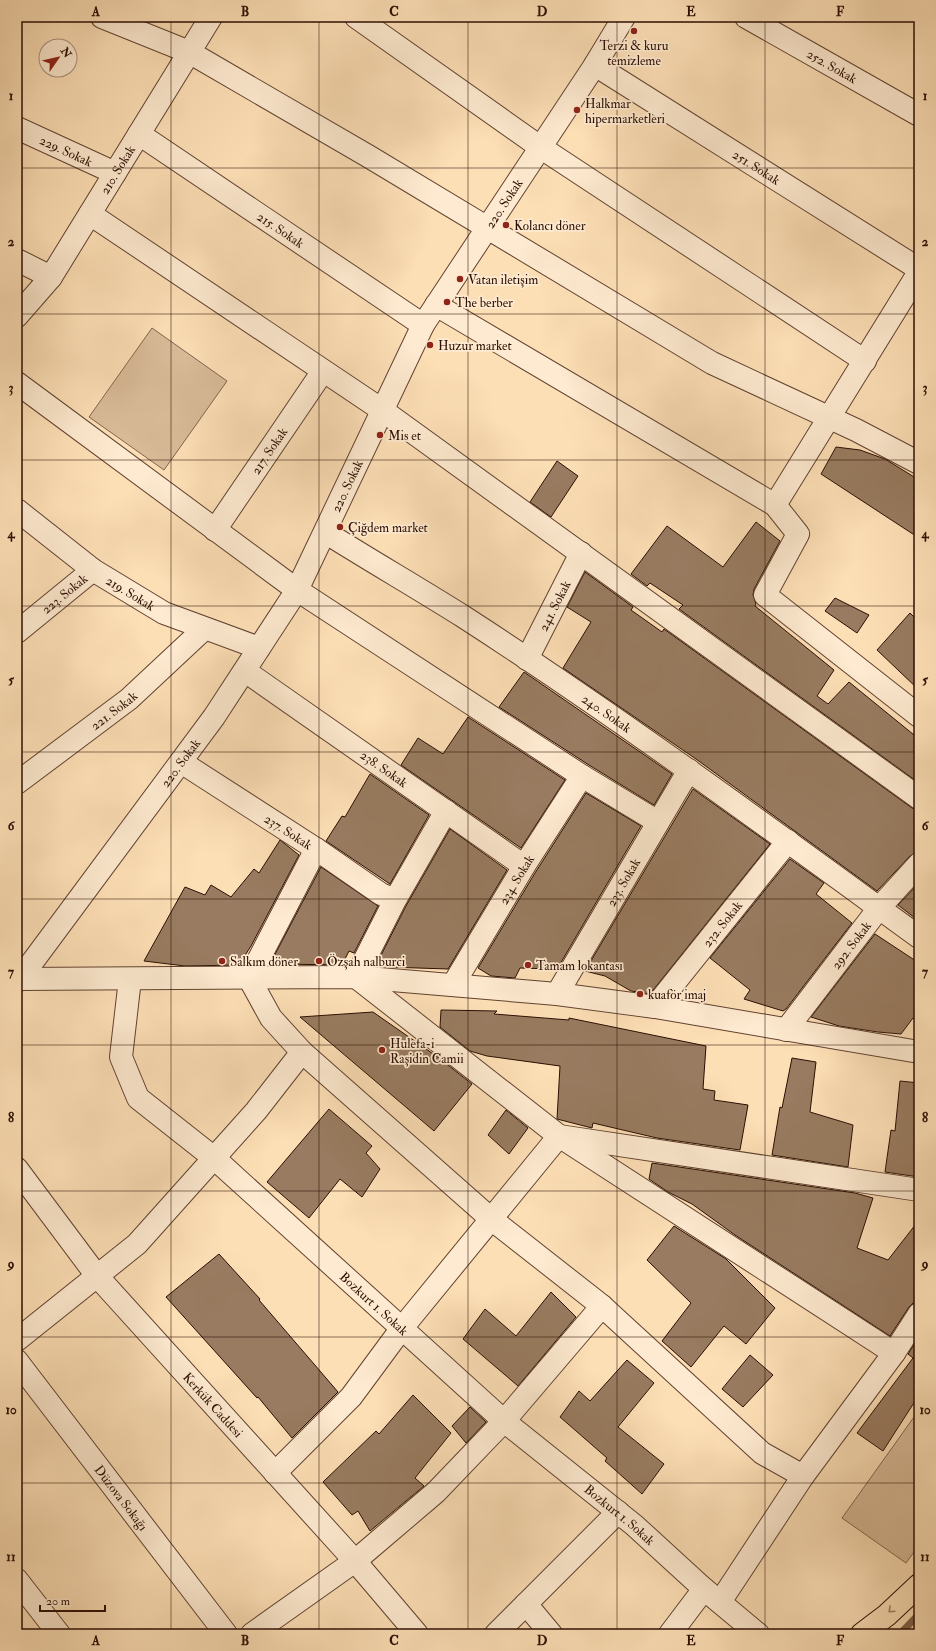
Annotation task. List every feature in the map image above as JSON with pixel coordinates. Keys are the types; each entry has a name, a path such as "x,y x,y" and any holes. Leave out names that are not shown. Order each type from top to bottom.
{"main road":[{"path":"862,1634 887,1615 919,1585"}],"street":[{"path":"102,17 189,52 368,156 486,229 712,364 830,418 919,463"},
{"name":"210. Sokak","path":"17,316 52,277 211,17"},
{"path":"356,17 540,147 865,361"},
{"name":"220. Sokak","path":"18,978 214,717 297,590 423,325 595,65 624,17"},
{"name":"252. Sokak","path":"746,17 919,115"},
{"name":"251. Sokak","path":"595,65 919,268"},
{"name":"229. Sokak","path":"17,128 115,173"},
{"name":"215. Sokak","path":"139,134 423,325"},
{"path":"90,214 382,410 919,798"},
{"path":"17,260 52,277"},
{"path":"775,505 919,272"},
{"path":"436,305 775,505 798,534 765,595 919,716"},
{"name":"217. Sokak","path":"215,530 323,371"},
{"path":"17,383 297,590 582,776 658,822"},
{"name":"219. Sokak","path":"17,510 93,570 164,613 259,648"},
{"name":"240. Sokak","path":"325,532 463,617 527,659 689,770 919,937"},
{"name":"241. Sokak","path":"527,659 581,553"},
{"name":"223. Sokak","path":"17,632 93,570"},
{"name":"221. Sokak","path":"17,783 129,699 204,629"},
{"name":"238. Sokak","path":"244,671 524,866"},
{"name":"237. Sokak","path":"181,762 316,849 381,894 395,900"},
{"name":"233. Sokak","path":"556,994 689,770"},
{"name":"234. Sokak","path":"453,985 524,866 582,776"},
{"path":"356,977 395,900 446,812"},
{"name":"232. Sokak","path":"656,1007 788,841"},
{"path":"249,978 316,849"},
{"name":"292. Sokak","path":"786,1030 879,908 919,864"},
{"path":"18,978 130,979 356,977 556,994 656,1007 919,1052"},
{"path":"356,977 559,1136 894,1352"},
{"path":"249,978 271,1018 302,1052 490,1218 602,1306 762,1453 803,1476"},
{"name":"Bozkurt 1. Sokak","path":"130,979 121,1057 138,1098 214,1158 504,1421 618,1512 712,1596 758,1634"},
{"path":"17,1340 137,1244 256,1110 302,1052"},
{"path":"559,1136 919,1190"},
{"path":"275,1473 350,1398 402,1328 490,1218 559,1136"},
{"name":"Kerkük Caddesi","path":"17,1170 97,1276 355,1561 417,1634"},
{"path":"252,1634 355,1561 436,1492 504,1421 602,1306"},
{"path":"670,1634 712,1596 803,1476 894,1352 919,1314"},
{"name":"Düzova Sokağı","path":"17,1362 226,1634"},
{"path":"496,1634 618,1512"},
{"path":"17,1580 59,1634"},
{"path":"526,1604 551,1634"}],"shaded area":[{"path":"152,328 227,381 164,470 89,417"},
{"path":"919,1410 919,1545 906,1563 842,1518"}],"building":[{"path":"836,447 860,450 885,459 919,480 919,538 821,474"},
{"path":"557,461 578,476 551,517 530,502"},
{"path":"756,522 780,541 754,589 753,595 756,604 755,606 834,670 817,696 828,704 849,682 919,739 919,783 679,609 683,605 650,583 647,586 631,574 667,526 723,567"},
{"path":"585,572 633,607 631,610 662,632 664,629 912,808 919,810 919,852 910,856 877,891 696,759 563,668 591,622 567,607"},
{"path":"835,598 869,615 857,633 825,611"},
{"path":"910,613 919,622 919,690 877,650"},
{"path":"524,672 672,774 654,805 499,707"},
{"path":"468,717 565,780 521,848 401,765 418,738 443,754"},
{"path":"370,774 429,815 390,884 326,841 342,816 345,817"},
{"path":"693,789 770,844 650,994 631,991 605,976 585,971"},
{"path":"586,793 641,826 560,964 558,963 554,969 520,968 515,978 491,976 478,968 535,873"},
{"path":"450,829 507,870 448,969 387,967 377,963 406,906"},
{"path":"280,840 299,855 251,946 239,965 185,966 144,961 185,887 205,895 211,885 231,897 254,869 259,873"},
{"path":"790,859 824,883 816,894 852,923 783,1011 744,999 750,990 710,958"},
{"path":"321,867 378,906 354,953 349,951 342,965 279,964 272,960"},
{"path":"919,883 919,921 898,905"},
{"path":"875,934 919,963 919,1020 913,1018 901,1034 839,1026 811,1017"},
{"path":"441,1010 497,1011 494,1014 569,1020 569,1018 706,1046 703,1089 715,1091 714,1100 748,1105 740,1150 657,1138 593,1123 592,1128 557,1119 560,1066 487,1056 470,1051 440,1027"},
{"name":"Hulefa-i Raşidin Camii","path":"373,1012 439,1058 472,1084 434,1131 300,1017"},
{"path":"792,1058 816,1062 810,1112 853,1125 848,1167 772,1155 780,1107 782,1108"},
{"path":"900,1081 919,1083 919,1177 885,1172 891,1130 895,1131"},
{"path":"329,1109 372,1146 366,1153 380,1169 362,1197 340,1179 309,1218 267,1182"},
{"path":"506,1110 528,1128 509,1154 488,1135"},
{"path":"652,1163 855,1193 873,1198 857,1248 888,1260 919,1220 919,1302 913,1303 909,1307 890,1336 735,1235 692,1204 668,1192 649,1179"},
{"path":"674,1226 726,1259 775,1308 746,1344 724,1326 691,1367 662,1341 691,1303 647,1260"},
{"path":"219,1254 260,1299 259,1300 338,1392 292,1438 258,1397 257,1398 166,1297"},
{"path":"551,1292 576,1317 518,1386 463,1339 485,1309 516,1336"},
{"path":"919,1337 919,1395 883,1451 857,1433 913,1358 908,1354"},
{"path":"750,1355 773,1375 743,1407 722,1389"},
{"path":"627,1360 654,1383 618,1427 664,1464 642,1494 605,1461 607,1458 560,1417 579,1391 590,1401"},
{"path":"413,1395 451,1433 415,1478 424,1486 370,1531 358,1511 352,1515 323,1482 376,1431 379,1434"},
{"path":"470,1407 486,1422 466,1443 452,1426"}],"waterway":[{"path":"900,1634 919,1614"}],"place":[{"name":"Terzi & kuru temizleme","path":"634,31"},
{"name":"Halkmar hipermarketleri","path":"577,110"},
{"name":"Kolancı döner","path":"506,225"},
{"name":"Vatan iletişim","path":"460,279"},
{"name":"The berber","path":"447,302"},
{"name":"Huzur market","path":"430,345"},
{"name":"Mis et","path":"380,435"},
{"name":"Çiğdem market","path":"340,527"},
{"name":"Salkım döner","path":"222,961"},
{"name":"Özşah nalburci","path":"319,961"},
{"name":"Tamam lokantası","path":"528,965"},
{"name":"kuaför imaj","path":"640,994"},
{"name":"Hulefa-i Raşidin Camii","path":"382,1050"}]}
